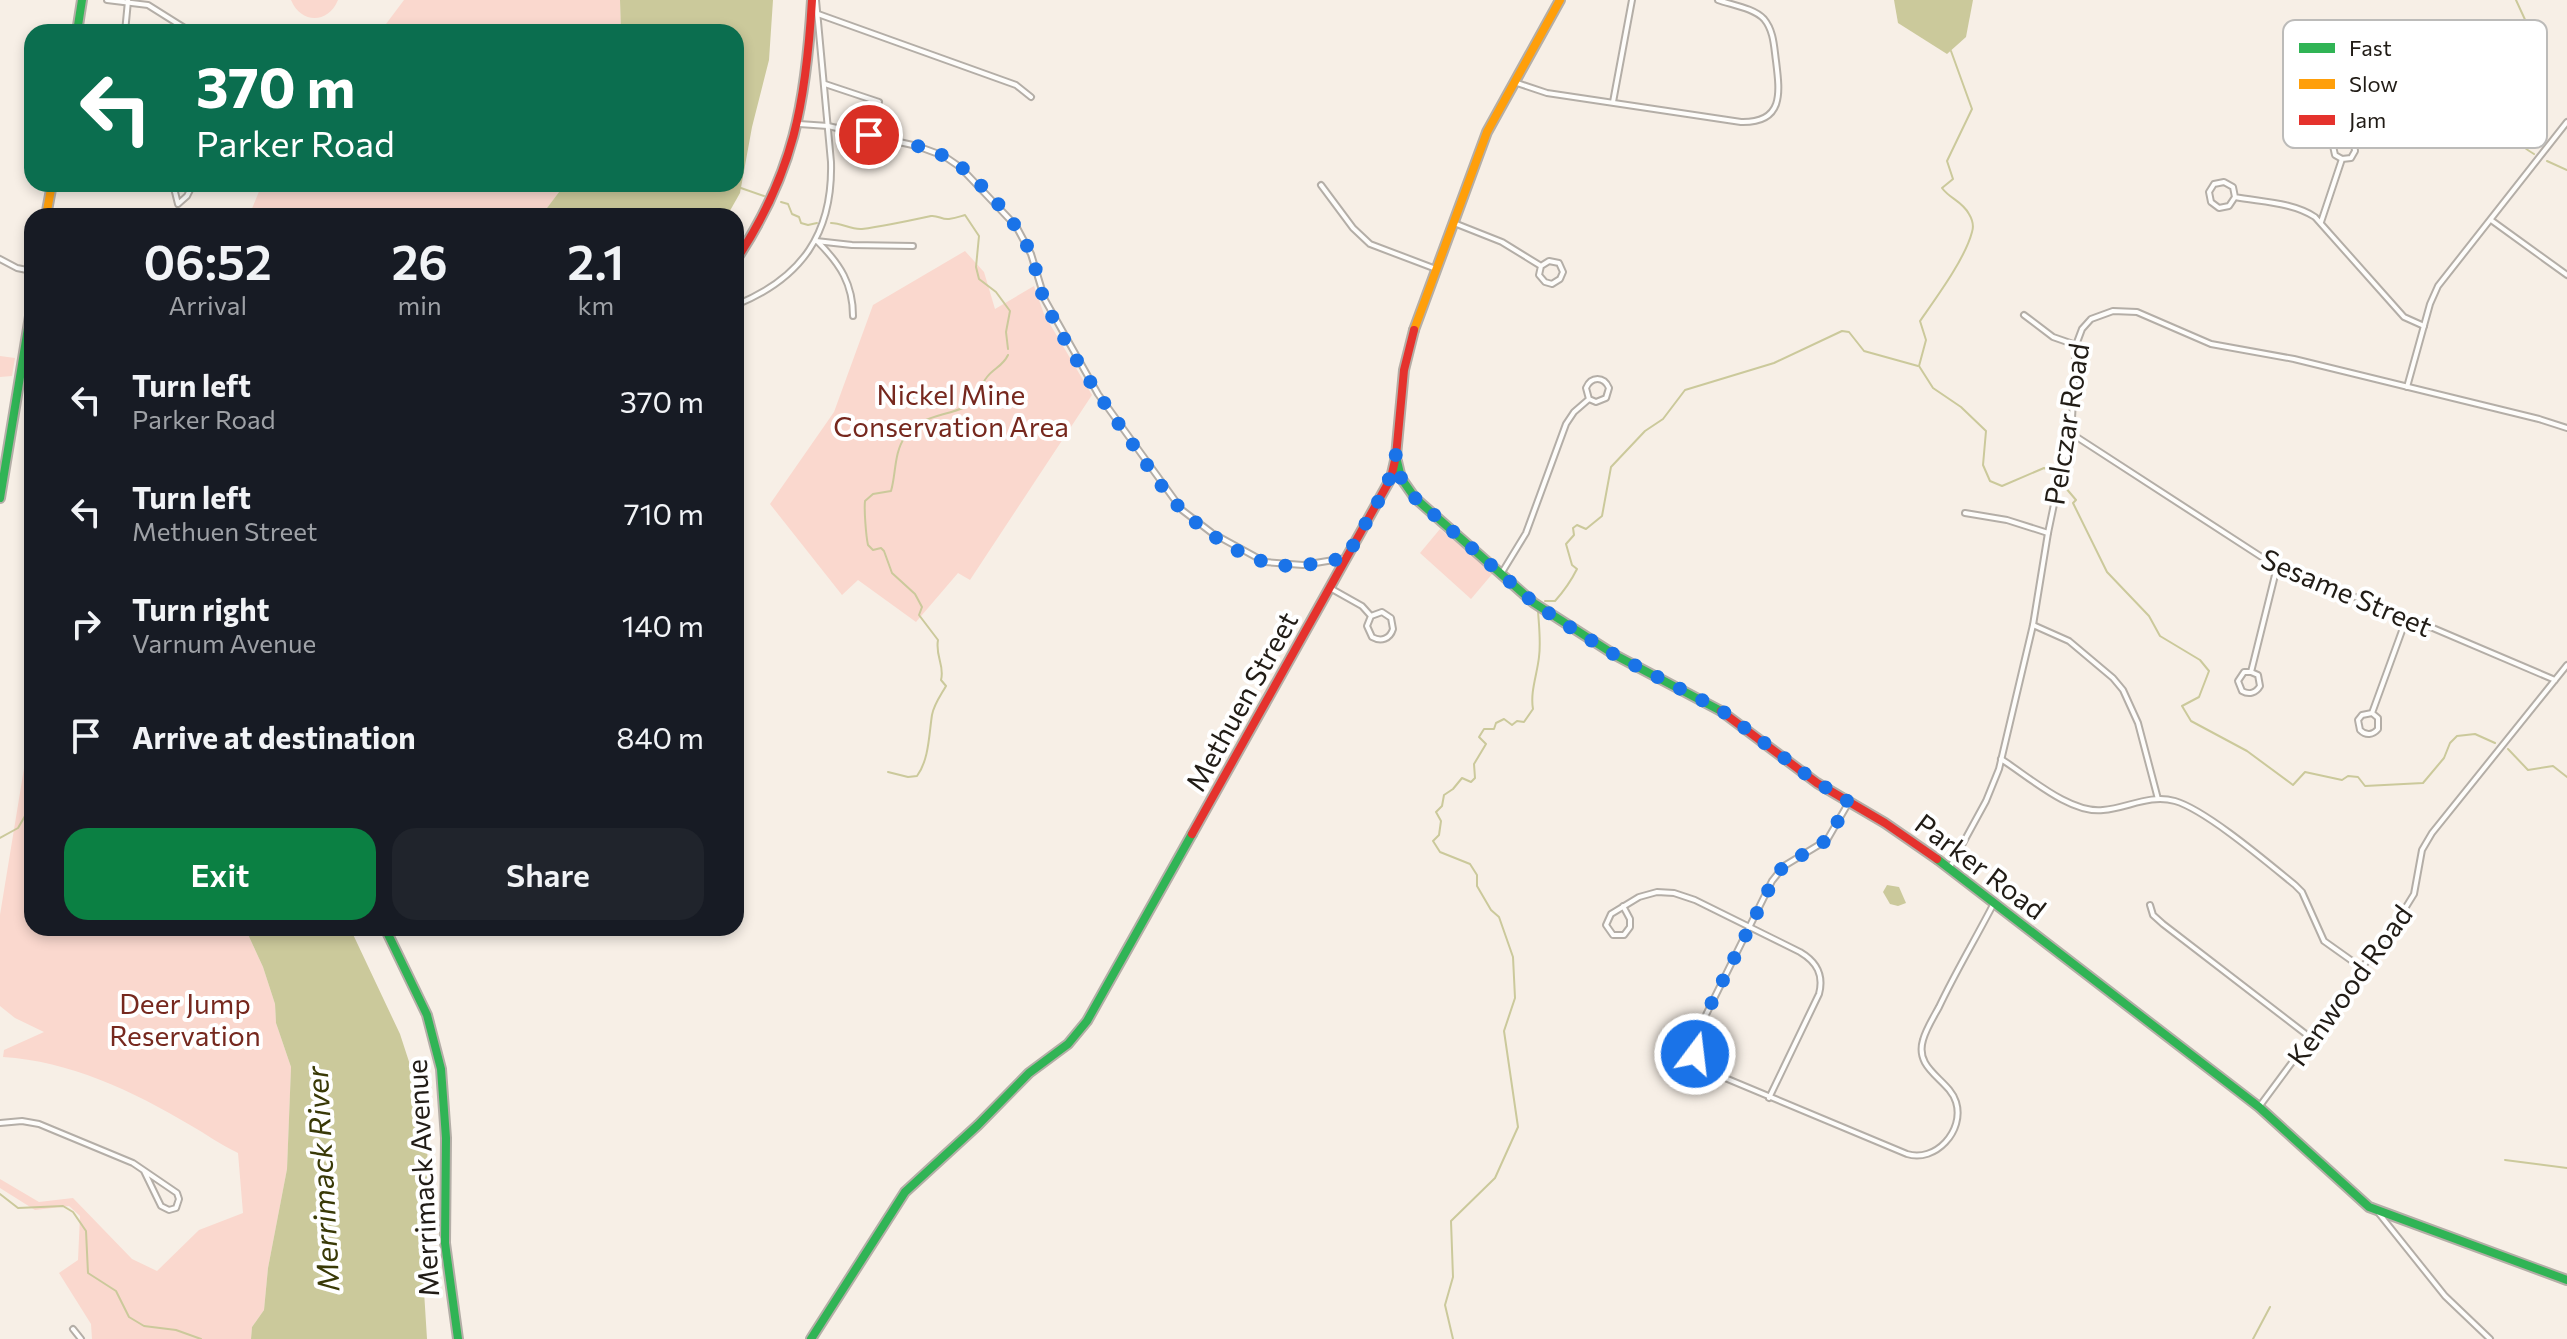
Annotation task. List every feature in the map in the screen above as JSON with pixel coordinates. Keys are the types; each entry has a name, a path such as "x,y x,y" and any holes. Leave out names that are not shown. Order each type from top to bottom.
{"street":[{"path":"78,24 82,0"},
{"path":"107,0 148,5 178,24"},
{"path":"744,302 762,294 797,266 816,241 826,215 830,197 828,126 818,14 814,0"},
{"path":"744,247 772,200 799,124 814,0"},
{"name":"Methuen Street","path":"811,1339 910,1186 978,1125 1029,1073 1068,1044 1087,1021 1330,588 1387,486 1396,454 1408,346 1487,132 1560,0"},
{"path":"1613,102 1632,0"},
{"path":"1514,82 1536,91 1752,122 1768,115 1777,105 1780,93 1769,28 1759,15 1718,0"},
{"path":"126,24 128,1"},
{"path":"818,14 1016,85 1031,97"},
{"path":"825,84 879,102"},
{"path":"2547,148 2567,122"},
{"path":"799,124 828,126 917,146 944,156 960,167 1016,226 1031,254 1045,300 1098,394 1165,490 1189,517 1239,550 1265,562 1282,566 1303,565 1346,558"},
{"path":"2333,148 2335,155 2342,159 2351,158 2355,148"},
{"path":"2407,387 2438,286 2547,148"},
{"path":"2321,222 2342,159"},
{"path":"2224,182 2233,187 2235,197 2230,205 2219,208 2211,202 2209,192 2214,184 2224,182"},
{"path":"1321,185 1353,228 1370,244 1436,269"},
{"path":"175,192 178,204 189,192"},
{"path":"2235,197 2299,209 2321,222 2404,317 2424,326"},
{"path":"2491,220 2567,275"},
{"path":"1454,223 1502,242 1541,266"},
{"path":"816,241 913,246"},
{"path":"816,241 829,253 847,279 853,316"},
{"path":"0,259 24,269"},
{"path":"1549,261 1559,263 1562,270 1560,279 1552,284 1543,281 1539,273 1541,266 1549,261"},
{"name":"Pelczar Road","path":"1950,867 1994,785 2001,759 2033,625 2069,432 2075,395 2076,345 2082,329 2091,319 2113,311 2129,310 2211,344 2294,359 2567,428"},
{"path":"2024,315 2053,337 2076,345"},
{"path":"0,498 24,352"},
{"path":"1597,378 1605,381 1609,388 1606,398 1600,402 1589,399 1585,392 1590,381 1597,378"},
{"path":"1501,574 1526,533 1566,424 1589,399"},
{"name":"Sesame Street","path":"2069,432 2277,567 2407,617 2555,680"},
{"name":"Parker Road","path":"1396,454 1401,478 1409,491 1534,603 1597,645 1730,716 1812,779 1950,867 2259,1107 2375,1209 2567,1280"},
{"path":"1965,513 2007,520 2048,533"},
{"path":"2251,672 2277,567"},
{"path":"1330,588 1362,606 1371,616"},
{"path":"1382,612 1391,618 1394,626 1389,636 1381,640 1370,635 1367,623 1371,616 1382,612"},
{"path":"2372,713 2407,617"},
{"path":"2033,625 2069,641 2123,690 2138,723 2158,799"},
{"name":"Kenwood Road","path":"2259,1107 2414,894 2422,850 2432,833 2567,665"},
{"path":"2244,672 2251,672 2258,675 2260,686 2252,693 2245,693 2239,688 2239,677 2244,672"},
{"path":"2365,713 2372,713 2379,722 2378,729 2372,734 2365,734 2358,727 2358,720 2365,713"},
{"path":"2001,759 2082,809 2102,810 2158,799 2192,809 2295,885 2302,892 2324,941 2362,968"},
{"path":"1849,802 1822,845 1779,870 1699,1028 1694,1049 1706,1070 1912,1156 1927,1156 1940,1148 1956,1122 1957,1107 1951,1093 1924,1061 1923,1041 1956,971 1994,902"},
{"path":"1623,906 1630,919 1630,927 1626,933 1616,936 1609,932 1606,922 1609,915 1623,906 1651,893 1674,893 1695,900 1805,955 1817,967 1821,981 1816,1001 1769,1098"},
{"path":"2150,905 2153,915 2163,924 2311,1038"},
{"name":"Merrimack Avenue","path":"389,936 421,1001 438,1053 447,1116 445,1249 458,1339"},
{"path":"0,1123 22,1121 39,1124 133,1163 177,1193 179,1202 176,1208 169,1210 161,1206 144,1171"},
{"path":"2375,1209 2445,1296 2490,1339"},
{"path":"73,1329 81,1339"}],"green space":[{"path":"291,0 338,0 328,14 314,18 301,14"},
{"path":"404,0 620,0 621,24 386,24"},
{"path":"259,192 559,192 547,208 252,208"},
{"name":"Nickel Mine Conservation Area","path":"965,251 984,272 995,309 1034,286 1044,314 1092,395 970,580 958,573 916,622 858,580 842,595 770,504 834,412 873,305"},
{"path":"0,356 15,358 12,376 0,377"},
{"path":"1440,529 1493,573 1471,599 1420,553"},
{"name":"Deer Jump Reservation","path":"24,768 24,936 249,936 275,1004 276,1023 291,1067 287,1169 268,1268 264,1310 252,1327 251,1339 92,1339 91,1324 59,1273 78,1260 80,1216 69,1206 35,1210 0,1188 0,1179 39,1202 73,1198 132,1259 157,1271 199,1230 243,1213 238,1153 168,1112 100,1080 52,1065 3,1057 4,1050 44,1032 15,1018 0,1006 0,915"}],"water":[{"path":"620,0 773,0 769,60 744,171 744,24 621,24"},
{"path":"1894,0 1973,0 1966,37 1947,54 1898,23"},
{"path":"559,192 740,192 732,208 547,208"},
{"path":"1887,885 1899,887 1906,903 1898,906 1890,904 1883,892"},
{"name":"Merrimack River","path":"249,936 354,936 400,1034 427,1117 428,1221 424,1291 427,1339 251,1339 252,1327 264,1310 268,1268 287,1169 291,1067 276,1023 275,1004"}],"waterway":[{"path":"2516,0 2525,20"},
{"path":"1951,51 1972,109 1947,161 1953,179 1942,188 1966,210 1973,230 1957,266 1920,321 1926,340 1919,366 1933,388 1961,407 1986,431 1983,465 1990,481 2002,486 2044,468 2056,474"},
{"path":"2526,148 2534,154"},
{"path":"2547,161 2567,170"},
{"path":"744,189 764,196"},
{"path":"781,202 788,204 801,223 817,223"},
{"path":"831,223 862,229 931,216 947,219 965,215 979,236 976,267 979,279 996,292 1010,311 1006,332 1008,349"},
{"path":"1545,601 1555,601 1577,569 1572,565 1566,544 1574,535 1573,528 1577,525 1586,529 1602,516 1611,467 1645,431 1663,419 1685,390 1774,363 1842,331 1849,332 1864,351 1918,366"},
{"path":"888,772 917,776 926,755 933,711 946,686 941,680 938,640 919,615 922,607 915,594 892,573 884,551 881,548 873,550 868,545 865,501 873,494 891,491 899,449 911,430 925,420 969,404 976,398 987,377 1008,355"},
{"path":"2065,487 2076,500 2073,503 2107,572 2149,616 2160,636 2200,660 2209,671 2199,697 2182,706 2191,721 2247,751 2293,785 2305,772 2342,780 2348,776 2358,777 2365,786 2423,783 2457,736 2475,734 2495,743"},
{"path":"1453,1339 1445,1305 1453,1277 1451,1221 1495,1178 1518,1127 1504,1031 1515,998 1513,957 1499,917 1491,910 1477,886 1477,875 1470,864 1440,852 1433,841 1439,835 1441,821 1436,812 1442,806 1444,795 1462,778 1471,782 1475,778 1474,764 1486,744 1479,737 1484,729 1494,729 1496,723 1504,719 1512,725 1517,721 1524,722 1533,709 1540,651 1538,611"},
{"path":"2508,749 2528,770 2553,766 2567,777"},
{"path":"0,838 18,828 24,818"},
{"path":"2505,1160 2567,1168"},
{"path":"0,1194 18,1208 63,1206 73,1212 86,1231 88,1273 116,1291 129,1317 144,1326 176,1330 201,1339"},
{"path":"2253,1339 2270,1307"}],"traffic: fast":[{"path":"78,24 82,0"},
{"path":"0,498 24,352"},
{"path":"1397,461 1401,478 1415,498 1534,603 1615,655 1721,711"},
{"path":"811,1339 905,1192 1029,1073 1068,1044 1087,1021 1192,834"},
{"path":"1937,859 2259,1107 2369,1207 2567,1280"},
{"path":"389,936 427,1015 441,1069 446,1138 445,1243 458,1339"}],"traffic: slow":[{"path":"1414,330 1487,132 1560,0"},
{"path":"48,208 50,192"}],"traffic: jam":[{"path":"744,247 772,197 794,136 806,71 812,0"},
{"path":"1192,834 1391,478 1404,370 1414,330"},
{"path":"1721,711 1817,783 1885,823 1937,859"}],"route":[{"path":"869,135 944,156 960,167 1007,215 1031,254 1045,300 1098,394 1175,503 1212,533 1254,558 1282,566 1346,558 1387,486 1396,454 1401,478 1415,498 1534,603 1615,655 1730,716 1812,779 1849,802 1822,845 1779,870 1699,1028 1694,1043 1695,1054"}]}
